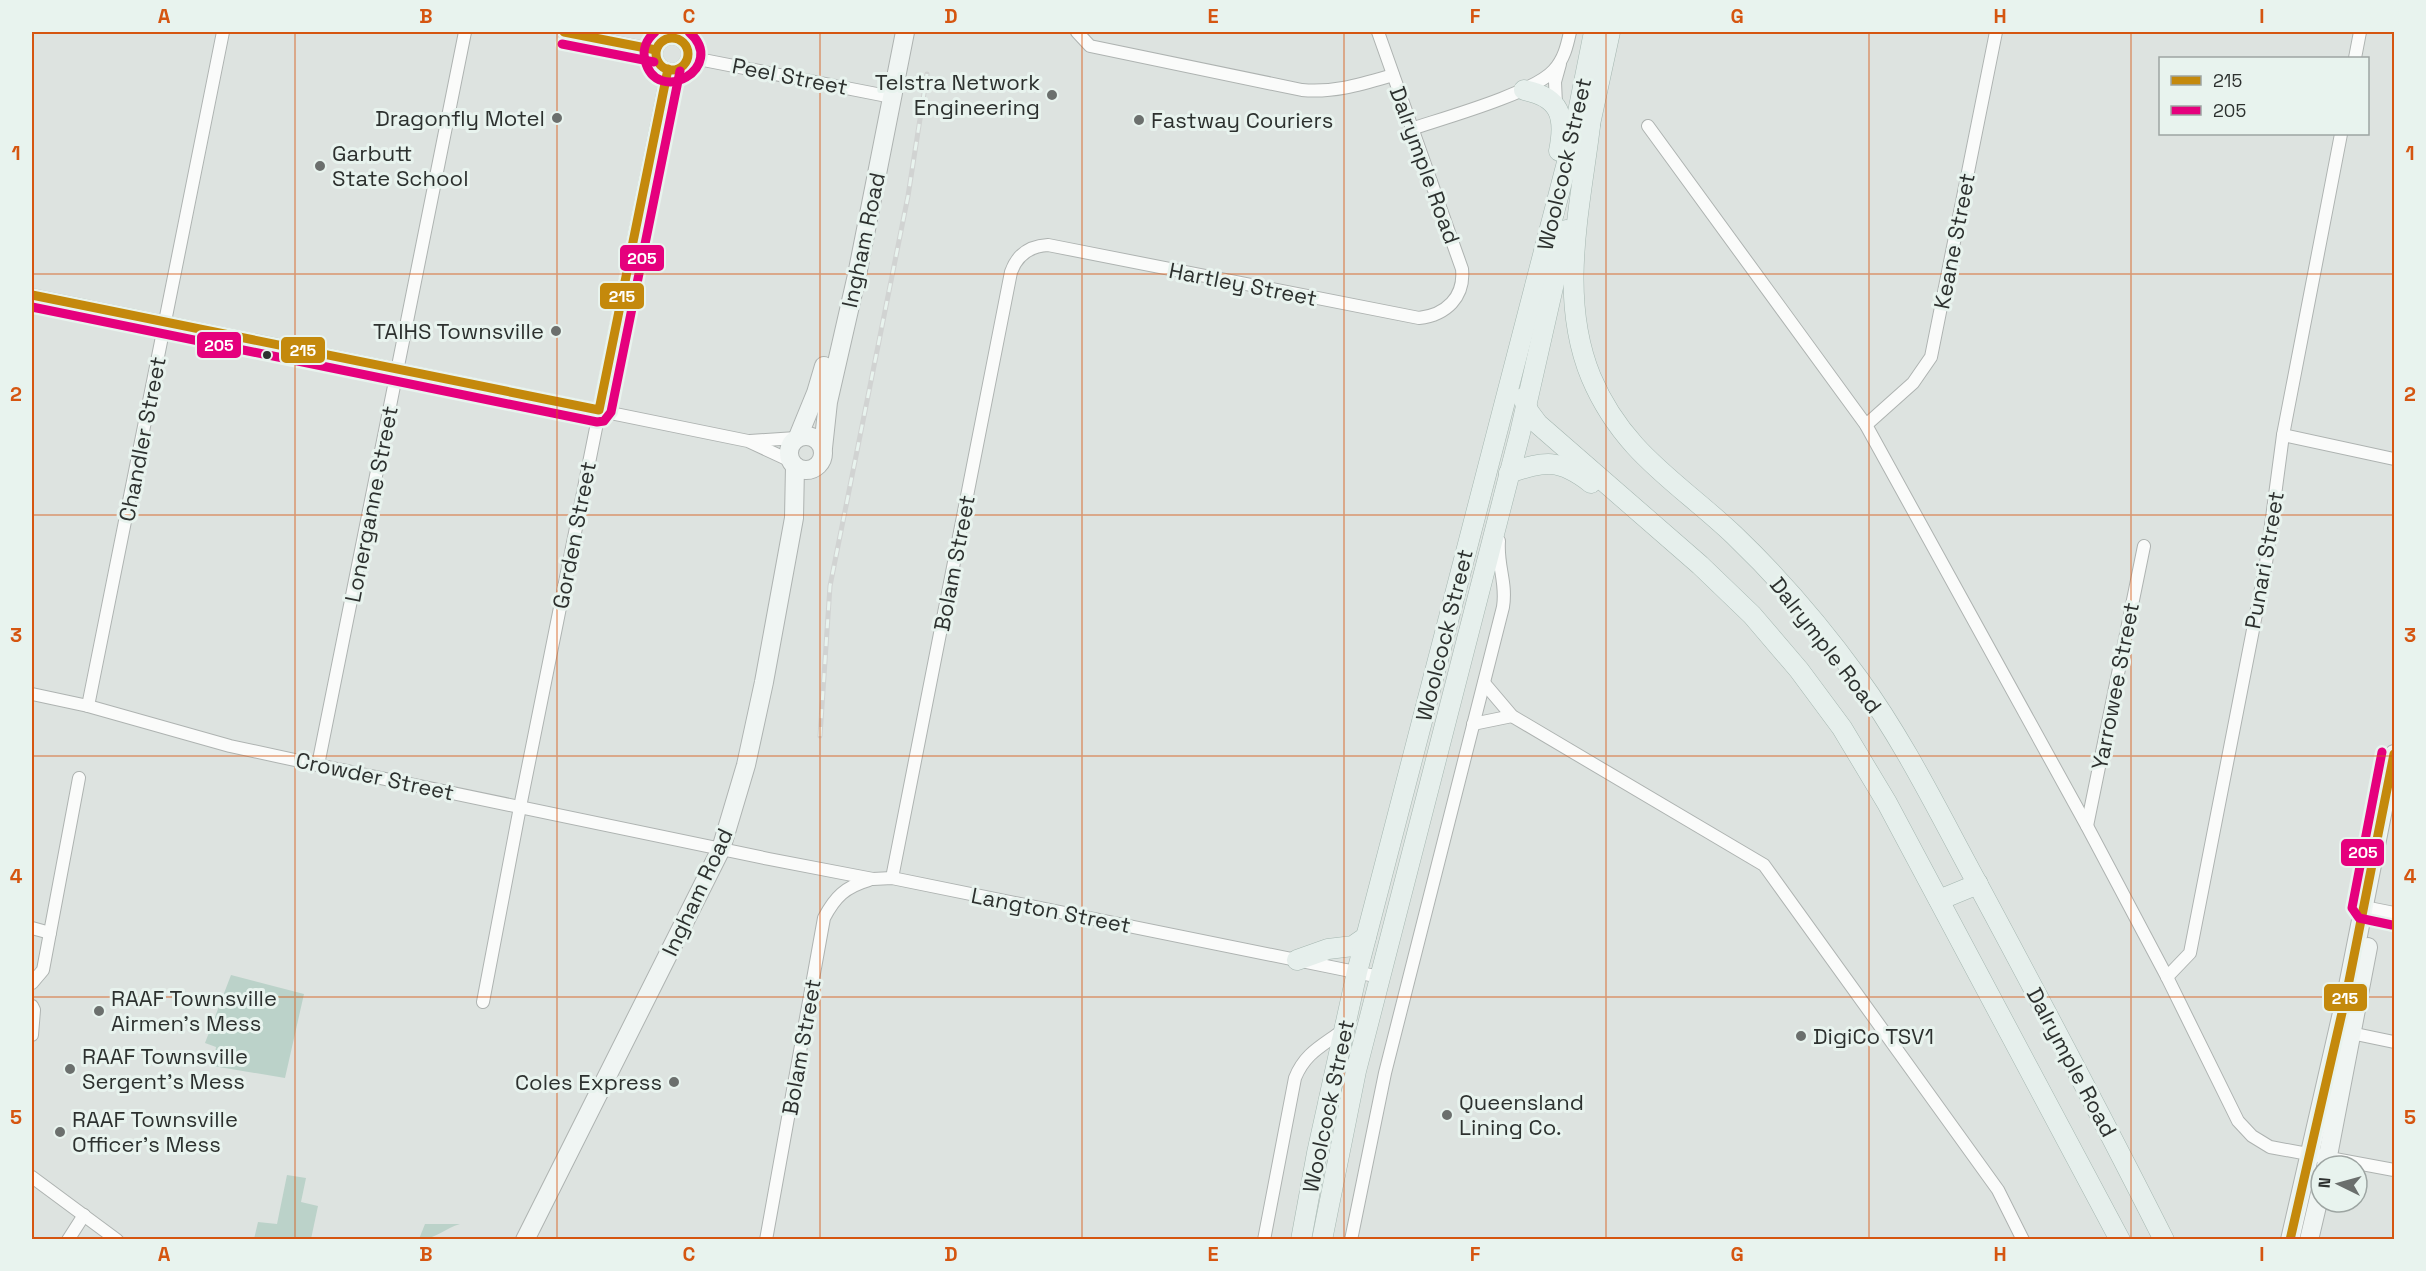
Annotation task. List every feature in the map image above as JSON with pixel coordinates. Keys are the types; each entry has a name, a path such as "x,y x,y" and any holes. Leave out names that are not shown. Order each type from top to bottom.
{"main road":[{"name":"Ingham Road","path":"823,448 828,402 857,275 886,96 893,32"},
{"name":"Ingham Road","path":"797,438 820,381 886,96 905,32"},
{"name":"Woolcock Street","path":"1301,1239 1342,1031 1571,147 1594,32"},
{"name":"Woolcock Street","path":"1322,1239 1356,1071 1503,498 1610,32"},
{"path":"1524,90 1547,96 1556,104 1561,122 1562,132 1546,239"},
{"name":"Dalrymple Road","path":"1590,126 1573,260 1572,290 1581,348 1604,404 1638,452 1733,535 1800,604 1860,679 1911,761 1978,884 2063,1042 2164,1239"},
{"path":"1514,363 1522,372 1527,372 1534,364"},
{"name":"Dalrymple Road","path":"1514,363 1515,375 1525,403 1538,424 1668,540 1700,565 1752,615 1799,670 1842,728 1887,803 2120,1239"},
{"path":"810,436 816,438 823,448 821,460 799,465 789,448 797,438 810,436"},
{"path":"1509,473 1540,463 1572,470 1668,540"},
{"name":"Ingham Road","path":"525,1239 721,849 746,765 764,682 794,518 799,465"},
{"path":"2322,1154 2369,908 2394,762"},
{"path":"2369,908 2394,808"},
{"path":"1939,900 1978,884"},
{"path":"1297,960 1328,950 1353,946 1366,937"},
{"path":"2290,1239 2309,1190"},
{"path":"2310,1239 2316,1214"}],"street":[{"name":"Chandler Street","path":"88,706 224,32"},
{"name":"Lonerganne Street","path":"318,765 465,32"},
{"path":"564,32 656,50"},
{"path":"1077,32 1090,46 1302,90 1324,92 1344,89 1393,75"},
{"name":"Dalrymple Road","path":"1378,32 1462,268 1463,277 1456,298"},
{"path":"1556,104 1555,82 1568,46 1570,32"},
{"name":"Keane Street","path":"1866,424 1913,383 1931,357 1996,32"},
{"path":"2355,57 2360,32"},
{"path":"675,34 687,48 688,57 684,64 676,69 668,69 660,66 656,58 656,50 659,43 675,34"},
{"name":"Peel Street","path":"688,57 886,96"},
{"path":"1411,129 1524,90 1546,78 1561,61"},
{"name":"Gorden Street","path":"483,1002 668,69"},
{"path":"1648,126 1866,424 2087,826 2238,1121 2252,1136 2270,1147 2309,1156"},
{"name":"Punari Street","path":"2166,977 2190,953 2266,563 2283,435 2341,135"},
{"name":"Hartley Street","path":"1024,252 1048,245 1419,318 1444,311 1456,298"},
{"name":"Bolam Street","path":"892,878 1011,272 1016,261 1024,252"},
{"path":"32,295 748,441 799,465"},
{"path":"2283,435 2394,459"},
{"path":"748,441 797,438"},
{"path":"1351,1239 1385,1073 1506,589 1498,554 1503,498"},
{"name":"Yarrowee Street","path":"2087,826 2144,546"},
{"path":"1484,683 1512,716 1764,865 1998,1190 2023,1239"},
{"name":"Crowder Street","path":"32,694 88,706 230,746 721,849"},
{"path":"1473,724 1512,716"},
{"path":"32,983 44,970 79,778"},
{"name":"Langton Street","path":"721,849 873,879 892,878 1380,977"},
{"name":"Bolam Street","path":"766,1239 824,918 834,899 856,884 873,879"},
{"path":"2369,908 2394,913"},
{"path":"32,928 50,933"},
{"path":"32,1006 34,1010 32,1035"},
{"path":"1264,1239 1298,1072 1306,1057 1342,1031"},
{"path":"2345,1032 2394,1041"},
{"path":"2369,1166 2394,1170"},
{"path":"32,1177 117,1239"},
{"path":"68,1239 84,1215"}],"green space":[{"path":"231,975 304,994 285,1078 213,1066 216,1047 205,1043"},
{"path":"287,1175 306,1178 301,1202 318,1206 311,1239 254,1239 258,1222 277,1224"},
{"path":"425,1224 460,1224 430,1238 419,1239"}],"railway":[{"path":"820,736 830,586 908,196 927,74"}],"transit line":[{"name":"215","path":"564,32 656,50"},
{"name":"205","path":"655,32 646,44 645,60 652,74 662,81 674,81 686,77 696,69 701,58 699,45 689,32"},
{"name":"215","path":"672,38 683,43 688,54 683,65 672,70 661,65 656,54 661,43 672,38"},
{"name":"205","path":"562,44 654,62"},
{"name":"215","path":"32,295 599,410 668,69"},
{"name":"205","path":"32,307 597,422 604,421 611,412 680,71"},
{"name":"205","path":"2382,752 2352,908 2359,918 2392,925"},
{"name":"215","path":"2290,1240 2347,991 2394,754"}],"place":[{"name":"Telstra Network Engineering","path":"1052,95"},
{"name":"Dragonfly Motel","path":"557,118"},
{"name":"Fastway Couriers","path":"1139,120"},
{"name":"Garbutt State School","path":"320,166"},
{"name":"TAIHS Townsville","path":"556,331"},
{"name":"RAAF Townsville Airmen's Mess","path":"99,1011"},
{"name":"DigiCo TSV1","path":"1801,1036"},
{"name":"RAAF Townsville Sergent's Mess","path":"70,1069"},
{"name":"Coles Express","path":"674,1082"},
{"name":"Queensland Lining Co.","path":"1447,1115"},
{"name":"RAAF Townsville Officer's Mess","path":"60,1132"}]}
